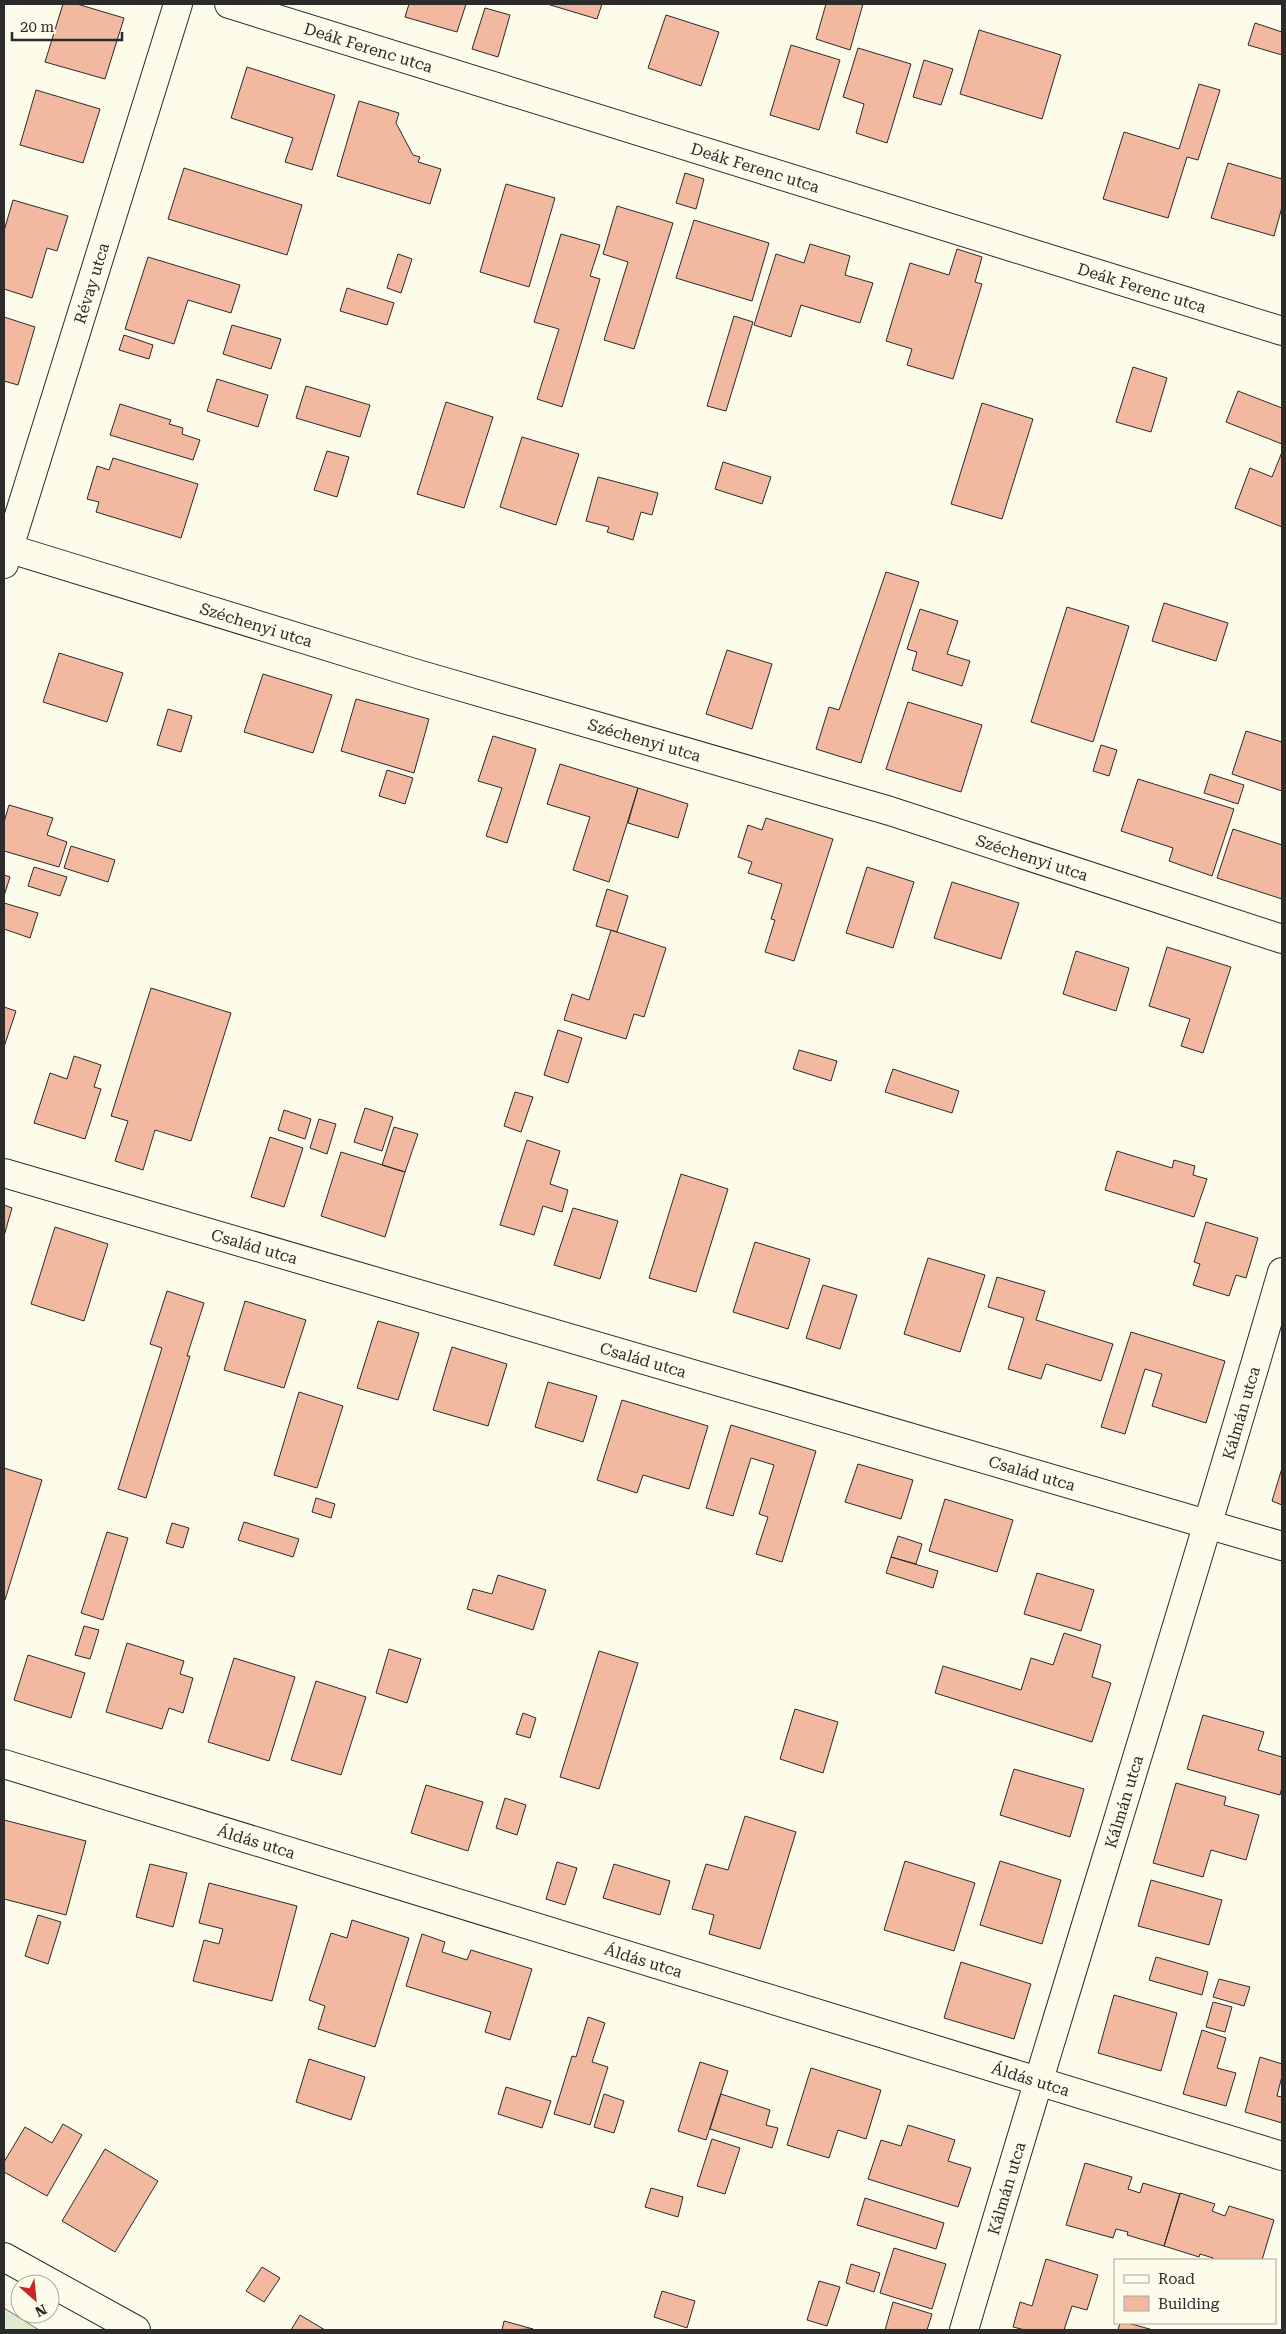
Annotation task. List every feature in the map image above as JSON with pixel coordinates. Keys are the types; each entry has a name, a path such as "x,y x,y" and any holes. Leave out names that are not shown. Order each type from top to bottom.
{"street":[{"name":"Révay utca","path":"5,553 178,4"},
{"name":"Deák Ferenc utca","path":"229,4 1282,331"},
{"name":"Széchenyi utca","path":"5,553 423,676 890,810 1282,939"},
{"name":"Család utca","path":"4,1173 1282,1546"},
{"name":"Kálmán utca","path":"964,2330 1038,2080 1209,1524 1282,1272"},
{"name":"Áldás utca","path":"4,1764 1282,2156"},
{"path":"4,2257 136,2330"}],"green space":[{"path":"4,2308 10,2312 10,2324 29,2324 39,2330 4,2330"}],"building":[{"path":"63,4 77,4 124,18 105,79 45,62"},
{"path":"409,4 466,4 457,32 405,17"},
{"path":"547,4 602,4 597,19"},
{"path":"826,4 863,4 850,50 816,39"},
{"path":"485,8 510,15 498,57 472,49"},
{"path":"666,15 719,32 701,86 648,68"},
{"path":"1255,23 1282,32 1282,55 1248,45"},
{"path":"979,30 1061,55 1042,119 960,94"},
{"path":"791,45 840,60 819,130 770,115"},
{"path":"858,48 911,64 887,143 856,133 864,104 843,97"},
{"path":"924,60 953,69 941,105 913,97"},
{"path":"247,67 335,95 312,170 285,162 293,138 231,118"},
{"path":"1199,84 1220,90 1198,160 1187,157 1168,218 1103,199 1124,132 1179,149"},
{"path":"36,90 100,109 83,163 20,145"},
{"path":"359,101 399,113 396,123 413,155 420,157 418,162 441,169 430,204 337,176"},
{"path":"1228,163 1282,179 1282,207 1274,236 1211,218"},
{"path":"184,168 302,205 287,255 168,219"},
{"path":"685,173 704,179 696,209 676,203"},
{"path":"506,184 555,198 529,287 480,272"},
{"path":"13,200 68,216 57,251 47,248 32,298 4,289 4,231"},
{"path":"617,206 673,223 634,349 604,340 628,262 603,254"},
{"path":"694,220 769,243 752,301 676,278"},
{"path":"561,234 600,245 590,276 600,279 562,407 537,399 559,329 534,322"},
{"path":"810,244 850,256 845,275 873,283 860,323 801,305 791,337 754,325 776,254 804,263"},
{"path":"957,249 982,257 975,282 982,284 953,379 907,365 912,349 886,341 910,263 949,275"},
{"path":"398,254 412,259 401,293 387,288"},
{"path":"148,257 240,285 231,313 188,300 174,344 125,329"},
{"path":"347,288 394,303 387,325 340,311"},
{"path":"734,316 753,322 726,411 707,406"},
{"path":"4,317 35,327 18,385 4,381"},
{"path":"232,325 281,339 271,369 223,354"},
{"path":"124,335 153,345 149,359 119,350"},
{"path":"1133,367 1167,378 1151,432 1116,422"},
{"path":"217,379 268,395 258,427 207,411"},
{"path":"306,386 370,405 360,437 296,418"},
{"path":"1238,391 1282,408 1282,444 1226,422"},
{"path":"446,402 493,417 464,508 417,494"},
{"path":"982,403 1033,419 1002,519 951,504"},
{"path":"120,404 171,420 169,424 183,428 182,434 200,440 193,460 110,435"},
{"path":"522,437 579,454 556,525 500,507"},
{"path":"327,451 349,457 337,497 314,490"},
{"path":"1282,452 1282,527 1235,508 1250,468 1272,477"},
{"path":"113,458 198,484 181,538 96,512 99,502 87,499 97,466 109,470"},
{"path":"723,462 771,477 762,504 715,489"},
{"path":"598,477 658,493 652,515 641,512 633,540 607,532 609,527 586,521"},
{"path":"886,572 919,582 861,763 816,749 829,707 839,710"},
{"path":"1164,603 1228,623 1216,661 1152,641"},
{"path":"1067,607 1129,626 1093,742 1031,722"},
{"path":"920,609 958,621 947,654 970,661 962,686 912,670 917,652 907,649"},
{"path":"727,650 772,664 752,729 706,714"},
{"path":"59,653 123,673 107,722 43,702"},
{"path":"263,674 332,695 313,753 244,732"},
{"path":"356,699 429,719 414,773 341,751"},
{"path":"908,702 982,725 961,792 886,769"},
{"path":"168,709 192,716 181,752 157,745"},
{"path":"1246,731 1282,742 1282,791 1232,774"},
{"path":"493,736 536,749 507,843 486,836 502,788 478,781"},
{"path":"1101,745 1117,750 1109,776 1093,771"},
{"path":"560,764 638,788 609,882 573,870 590,817 547,804"},
{"path":"387,770 413,778 405,804 379,796"},
{"path":"1210,774 1244,785 1238,804 1204,793"},
{"path":"1138,779 1234,809 1212,876 1169,861 1173,848 1121,831"},
{"path":"638,788 688,804 678,838 628,823"},
{"path":"9,805 53,818 47,835 67,842 59,867 4,851 4,822"},
{"path":"766,818 833,839 794,961 765,952 775,920 771,919 782,884 748,873 752,862 738,857 748,825 762,830"},
{"path":"1233,829 1282,845 1282,899 1217,878"},
{"path":"71,846 115,860 108,882 64,868"},
{"path":"34,867 67,877 60,896 28,886"},
{"path":"867,867 914,882 893,948 846,933"},
{"path":"4,875 10,877 4,896"},
{"path":"952,882 1019,903 1001,959 934,938"},
{"path":"607,889 628,896 617,932 596,926"},
{"path":"4,903 38,913 30,938 4,929"},
{"path":"611,930 666,948 644,1017 634,1014 626,1039 564,1020 572,994 589,1000"},
{"path":"1167,947 1231,967 1203,1053 1181,1046 1190,1019 1149,1006"},
{"path":"1076,951 1129,968 1116,1011 1063,994"},
{"path":"151,988 231,1013 191,1141 155,1130 143,1170 115,1161 128,1121 111,1116"},
{"path":"4,1007 16,1011 4,1047"},
{"path":"558,1030 582,1038 568,1083 544,1075"},
{"path":"799,1050 837,1061 831,1081 793,1069"},
{"path":"74,1056 101,1065 94,1087 101,1089 85,1139 34,1123 50,1073 67,1079"},
{"path":"893,1069 959,1091 952,1113 885,1092"},
{"path":"515,1092 533,1097 521,1132 504,1126"},
{"path":"365,1108 393,1117 382,1151 354,1142"},
{"path":"284,1110 311,1119 305,1139 278,1130"},
{"path":"319,1119 336,1124 327,1154 310,1148"},
{"path":"394,1127 418,1134 405,1172 382,1165"},
{"path":"270,1137 303,1148 284,1207 251,1197"},
{"path":"527,1140 560,1151 550,1184 568,1190 562,1212 543,1206 534,1235 500,1225"},
{"path":"1117,1151 1172,1168 1174,1160 1195,1166 1193,1175 1207,1179 1194,1217 1105,1190"},
{"path":"341,1152 405,1172 385,1237 321,1216"},
{"path":"681,1174 728,1189 696,1292 649,1278"},
{"path":"4,1205 12,1208 4,1236"},
{"path":"573,1208 618,1221 600,1279 554,1265"},
{"path":"1206,1222 1258,1238 1246,1278 1236,1275 1229,1296 1193,1285 1200,1264 1194,1262"},
{"path":"55,1227 108,1244 84,1321 31,1304"},
{"path":"755,1242 810,1259 788,1329 733,1312"},
{"path":"928,1258 985,1275 960,1352 904,1334"},
{"path":"997,1277 1045,1291 1036,1320 1113,1344 1101,1381 1046,1364 1041,1379 1008,1369 1024,1318 988,1307"},
{"path":"823,1285 857,1295 840,1349 806,1338"},
{"path":"167,1291 204,1303 187,1356 190,1356 146,1498 118,1489 162,1348 150,1344"},
{"path":"245,1301 306,1320 284,1388 224,1370"},
{"path":"378,1321 419,1333 398,1400 357,1388"},
{"path":"1131,1332 1225,1361 1206,1423 1152,1406 1162,1374 1145,1369 1125,1434 1101,1427"},
{"path":"452,1347 507,1364 488,1426 433,1410"},
{"path":"548,1382 597,1396 583,1442 535,1427"},
{"path":"299,1392 343,1406 317,1488 274,1475"},
{"path":"622,1400 708,1426 689,1489 643,1475 637,1493 597,1480"},
{"path":"731,1425 816,1451 782,1562 756,1554 768,1517 759,1514 774,1465 751,1458 733,1516 706,1508"},
{"path":"858,1464 913,1480 901,1519 845,1502"},
{"path":"4,1468 42,1480 5,1600 4,1600"},
{"path":"1282,1468 1282,1505 1272,1501"},
{"path":"316,1498 335,1504 331,1518 312,1512"},
{"path":"945,1499 1013,1520 997,1572 929,1551"},
{"path":"244,1522 299,1539 293,1557 238,1540"},
{"path":"172,1523 189,1528 183,1548 166,1543"},
{"path":"107,1532 128,1538 103,1620 81,1613"},
{"path":"898,1536 922,1544 916,1564 891,1557"},
{"path":"891,1557 938,1571 933,1588 886,1573"},
{"path":"1037,1573 1094,1590 1081,1631 1024,1614"},
{"path":"498,1575 546,1590 533,1630 467,1609 473,1589 492,1594"},
{"path":"84,1626 99,1630 90,1659 75,1655"},
{"path":"1064,1633 1101,1645 1092,1677 1111,1683 1092,1742 935,1693 943,1666 1021,1690 1031,1658 1053,1665"},
{"path":"127,1643 184,1661 180,1674 193,1678 183,1713 169,1708 162,1729 106,1712"},
{"path":"389,1649 421,1659 407,1703 376,1693"},
{"path":"599,1651 638,1663 599,1789 560,1777"},
{"path":"28,1655 85,1673 71,1718 14,1700"},
{"path":"234,1658 295,1677 269,1761 208,1742"},
{"path":"316,1681 366,1697 341,1775 291,1760"},
{"path":"795,1709 838,1722 823,1773 780,1759"},
{"path":"523,1713 536,1718 530,1738 516,1734"},
{"path":"1203,1715 1264,1732 1258,1750 1282,1757 1282,1787 1280,1795 1187,1769"},
{"path":"1014,1769 1084,1789 1070,1837 1000,1815"},
{"path":"1176,1783 1226,1797 1224,1805 1259,1815 1246,1860 1211,1850 1203,1877 1153,1863"},
{"path":"426,1785 483,1802 468,1851 411,1833"},
{"path":"505,1798 526,1805 517,1835 496,1828"},
{"path":"745,1816 796,1832 760,1949 709,1934 714,1915 692,1909 706,1864 728,1870"},
{"path":"4,1820 86,1841 66,1915 4,1899"},
{"path":"905,1861 975,1883 954,1951 884,1930"},
{"path":"1000,1861 1061,1880 1042,1944 980,1925"},
{"path":"557,1862 577,1868 565,1905 546,1899"},
{"path":"150,1864 187,1873 173,1927 136,1917"},
{"path":"614,1864 670,1881 660,1915 603,1898"},
{"path":"1151,1880 1222,1900 1209,1945 1138,1926"},
{"path":"209,1883 297,1906 272,2001 193,1981 204,1940 219,1944 223,1929 199,1923"},
{"path":"38,1915 61,1922 48,1964 25,1956"},
{"path":"352,1920 409,1938 375,2047 318,2029 325,2006 309,2000 331,1933 347,1938"},
{"path":"422,1934 445,1942 442,1952 467,1960 471,1950 532,1969 510,2040 485,2032 491,2012 406,1986"},
{"path":"1156,1957 1208,1972 1202,1995 1149,1980"},
{"path":"961,1962 1031,1984 1014,2039 944,2018"},
{"path":"1219,1979 1250,1987 1244,2006 1213,1997"},
{"path":"1114,1995 1177,2013 1161,2071 1098,2053"},
{"path":"1213,2002 1232,2007 1225,2032 1206,2027"},
{"path":"588,2017 605,2023 592,2062 608,2067 590,2125 554,2114 572,2056 576,2057"},
{"path":"1202,2030 1226,2038 1217,2068 1236,2073 1226,2106 1183,2094"},
{"path":"1260,2057 1282,2064 1282,2076 1277,2096 1282,2097 1282,2123 1245,2112"},
{"path":"309,2059 365,2077 351,2120 296,2102"},
{"path":"700,2062 728,2071 706,2140 678,2131"},
{"path":"811,2068 881,2090 866,2139 838,2130 829,2158 787,2145"},
{"path":"506,2087 551,2101 542,2128 498,2114"},
{"path":"604,2094 624,2101 614,2133 594,2127"},
{"path":"721,2094 770,2110 766,2125 778,2128 772,2148 710,2129"},
{"path":"63,2124 82,2135 47,2196 4,2172 4,2162 25,2127 52,2143"},
{"path":"908,2125 955,2140 948,2161 971,2168 958,2207 868,2179 881,2140 901,2146"},
{"path":"712,2139 740,2148 725,2194 697,2186"},
{"path":"105,2149 158,2181 115,2252 62,2221"},
{"path":"1085,2163 1132,2177 1128,2189 1140,2193 1143,2183 1180,2194 1164,2246 1127,2235 1128,2232 1116,2229 1113,2238 1066,2225"},
{"path":"651,2188 683,2197 678,2217 645,2207"},
{"path":"1180,2193 1215,2204 1212,2211 1225,2216 1229,2206 1274,2220 1262,2259 1212,2259 1200,2254 1199,2257 1164,2246"},
{"path":"865,2198 944,2223 936,2249 857,2225"},
{"path":"894,2248 946,2264 932,2309 880,2293"},
{"path":"1046,2259 1098,2275 1087,2310 1072,2306 1064,2330 1025,2330 1013,2327 1020,2302 1032,2306"},
{"path":"851,2264 880,2273 874,2292 846,2283"},
{"path":"262,2267 280,2278 264,2302 246,2291"},
{"path":"819,2281 840,2287 827,2326 807,2320"},
{"path":"662,2291 695,2301 687,2328 654,2317"},
{"path":"893,2302 932,2314 927,2330 885,2330"},
{"path":"300,2315 325,2330 291,2330"},
{"path":"504,2321 533,2329 502,2330"},
{"path":"1120,2324 1132,2324 1153,2330 1118,2330"}]}
